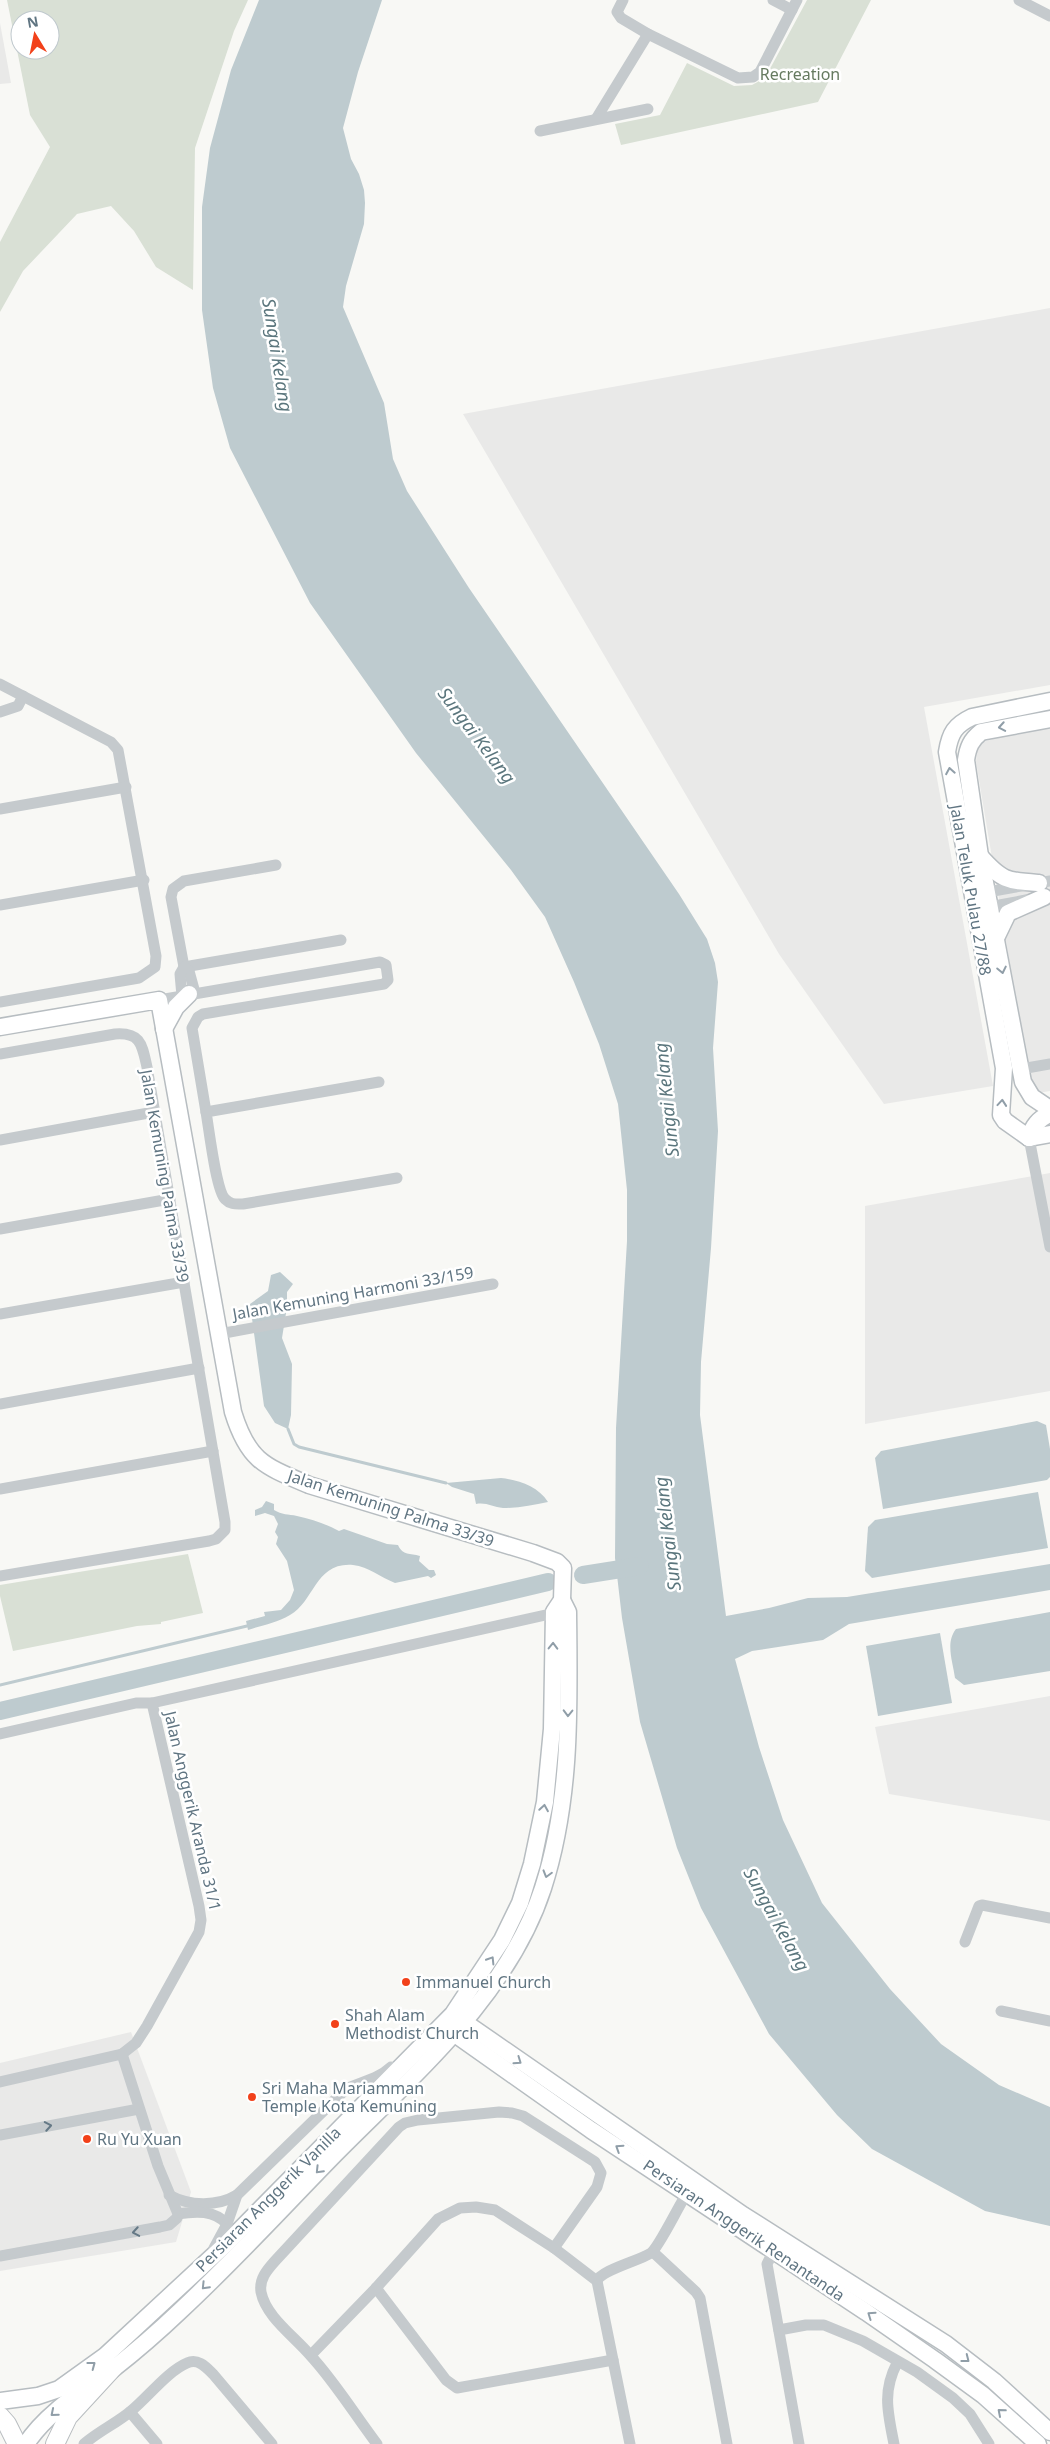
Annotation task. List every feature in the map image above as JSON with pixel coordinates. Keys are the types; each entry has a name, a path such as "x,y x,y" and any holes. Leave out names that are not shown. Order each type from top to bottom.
{"main road":[{"name":"Jalan Teluk Pulau 27/88","path":"1029,1138 1005,1121 1001,1115 1004,1068 981,901 948,762 949,740 953,730 972,717 1050,701"},
{"name":"Jalan Teluk Pulau 27/88","path":"1050,719 994,728 981,732 973,739 968,748 966,760 980,856 981,901 996,939 1026,1090 1040,1104 1050,1109"},
{"path":"980,856 998,876 1046,889"},
{"path":"996,939 1008,913 1046,889"},
{"path":"164,1029 176,1007 188,994"},
{"path":"0,1027 159,1000"},
{"name":"Jalan Kemuning Palma 33/39","path":"159,1000 233,1412 240,1436 247,1448 267,1466 309,1485 533,1553 557,1562 563,1568"},
{"path":"1050,1114 1032,1128 1029,1138 1050,1134"},
{"name":"Persiaran Anggerik Vanilla","path":"26,2444 45,2420 56,2410 114,2367 194,2298 430,2057 453,2024 502,1940 520,1903 532,1864 545,1802 563,1568"},
{"name":"Persiaran Anggerik Vanilla","path":"0,2401 38,2396 70,2382 105,2356 165,2302 244,2226 426,2041 453,2024 500,1973 536,1904 559,1831 563,1806 568,1723 561,1608"},
{"path":"430,2057 455,2049 487,2048 480,2024 500,1973"},
{"name":"Persiaran Anggerik Renantanda","path":"453,2024 487,2048 591,2130 691,2187 773,2252 866,2312 935,2360 983,2395 1038,2444"},
{"path":"691,2187 743,2215 946,2344 994,2381 1050,2432"},
{"path":"935,2360 946,2344"},
{"path":"55,2444 68,2417 114,2367"},
{"path":"0,2416 7,2424 17,2444"}],"street":[{"path":"620,5 618,16 648,34 738,78 745,79 760,72 794,5 773,0"},
{"path":"1019,0 1050,16"},
{"path":"596,119 648,34"},
{"path":"540,131 648,109"},
{"path":"0,684 111,742 121,757 156,956 155,967 139,978 0,1002"},
{"path":"0,712 18,706 23,696"},
{"path":"0,809 126,786"},
{"path":"188,994 180,974 184,967 171,897 173,889 184,881 276,865"},
{"path":"0,905 144,880"},
{"path":"981,901 1046,889"},
{"path":"184,967 341,940"},
{"path":"159,1000 380,962 386,965 387,982 203,1014 198,1017 192,1028 192,1036 208,1112 218,1178 224,1199 232,1204 243,1204 397,1178"},
{"path":"361,965 365,987"},
{"name":"Jalan Kemuning Palma 33/39","path":"0,1054 124,1034 130,1034 138,1040 142,1049 170,1199 224,1510 225,1530 216,1538 0,1576"},
{"path":"1021,1069 1050,1064"},
{"path":"208,1112 379,1082"},
{"path":"0,1140 154,1112"},
{"path":"1029,1138 1045,1187 1050,1247"},
{"path":"0,1229 170,1199"},
{"path":"0,1314 184,1282"},
{"name":"Jalan Kemuning Harmoni 33/159","path":"219,1334 493,1284"},
{"path":"0,1404 199,1368"},
{"path":"0,1490 213,1451"},
{"name":"Jalan Anggerik Aranda 31/1","path":"122,2054 136,2043 147,2026 201,1927 199,1906 152,1702 561,1608"},
{"path":"0,1734 136,1703 152,1702"},
{"path":"965,1942 979,1906 982,1905 1050,1918"},
{"path":"1001,2011 1050,2021"},
{"path":"169,2195 179,2200 200,2204 223,2201 237,2195 346,2089 361,2081 375,2080 411,2047 426,2041"},
{"path":"0,2082 122,2054 169,2195 178,2214 175,2221 160,2227 0,2256"},
{"path":"0,2135 139,2109"},
{"path":"378,2444 311,2355 291,2336 268,2307 261,2292 262,2280 274,2261 405,2122 476,2114 512,2113 523,2116 595,2162 601,2173 597,2187 554,2248"},
{"path":"597,2281 601,2274 653,2252 691,2187"},
{"path":"199,2268 221,2238 237,2195"},
{"path":"311,2355 376,2288 438,2219 460,2208 476,2207 495,2210 554,2248 597,2281 630,2444"},
{"path":"178,2214 192,2212 214,2214 220,2216 227,2224"},
{"path":"653,2252 700,2298 727,2444"},
{"path":"773,2252 767,2264 799,2444"},
{"path":"376,2288 446,2380 457,2388 613,2360"},
{"path":"779,2330 806,2325 824,2325 863,2342 897,2363 917,2372 953,2398 970,2414 989,2444"},
{"path":"84,2444 130,2412 173,2372 188,2362 204,2364 272,2444"},
{"path":"894,2444 886,2395 889,2380 897,2363"},
{"path":"130,2412 157,2444"}],"shaded area":[{"path":"0,23 11,83 0,84"},
{"path":"1050,308 1050,685 924,707 993,1086 884,1104 779,954 463,414"},
{"path":"1050,728 1050,1091 1038,1093 1030,1085 976,762 977,751 983,742"},
{"path":"1050,1173 1050,1391 865,1424 865,1206"},
{"path":"1050,1696 1050,1821 889,1794 875,1727"},
{"path":"131,2032 191,2192 176,2242 0,2271 0,2063"}],"green space":[{"path":"7,0 248,0 234,31 195,148 193,290 156,267 134,231 111,206 77,214 23,271 0,312 0,242 50,147 30,115 19,60 60,60 60,10 10,10 10,15"},
{"name":"Recreation","path":"807,0 871,0 818,102 621,145 615,124 660,115 687,63 734,86 752,85 765,78"},
{"path":"188,1554 203,1613 161,1622 161,1624 137,1626 13,1651 0,1596 0,1585"}],"water":[{"name":"Sungai Kelang","path":"259,0 382,0 358,72 343,128 351,159 359,174 364,190 365,203 364,224 346,286 343,307 384,403 393,459 407,491 469,588 679,894 707,939 715,963 718,982 713,1048 718,1131 711,1248 701,1362 700,1415 726,1616 808,1598 847,1597 1050,1564 1050,1590 849,1624 823,1640 752,1651 735,1659 759,1747 783,1820 822,1903 890,1989 941,2044 999,2085 1050,2107 1050,2226 985,2211 872,2149 837,2115 769,2034 701,1908 677,1848 640,1722 622,1618 615,1558 616,1428 627,1241 627,1190 618,1104 599,1044 545,917 511,870 416,753 310,603 230,448 213,388 202,310 202,207 210,148 231,70"},
{"path":"280,1272 293,1284 287,1292 287,1307 282,1338 292,1364 291,1415 288,1429 275,1423 264,1406 250,1304 268,1291 271,1275"},
{"path":"1037,1421 1046,1425 1050,1449 1050,1477 1047,1480 883,1509 875,1458 881,1451"},
{"path":"501,1478 514,1480 533,1488 544,1496 548,1502 509,1508 476,1504 474,1494 452,1487 446,1483"},
{"path":"1038,1492 1048,1548 872,1578 865,1571 868,1527 875,1520"},
{"path":"266,1501 274,1504 274,1510 280,1513 303,1517 339,1531 344,1529 387,1544 398,1545 407,1554 420,1556 419,1561 429,1570 434,1570 436,1575 431,1578 428,1576 395,1583 364,1568 353,1565 340,1566 323,1576 305,1601 290,1615 275,1622 248,1630 246,1621 265,1616 264,1612 281,1610 290,1600 294,1590 287,1561 276,1544 278,1537 275,1532 278,1524 274,1516 265,1513 255,1516 255,1510 262,1507"},
{"path":"1050,1612 1050,1671 964,1685 955,1678 950,1646 956,1629"},
{"path":"940,1633 952,1703 878,1716 866,1646"}],"waterway":[{"path":"288,1429 294,1444 299,1447 446,1483"},
{"path":"583,1575 640,1566"},
{"path":"0,1711 548,1582"},
{"path":"0,1685 247,1626"}],"place":[{"name":"Immanuel Church","path":"406,1982"},
{"name":"Shah Alam Methodist Church","path":"335,2024"},
{"name":"Sri Maha Mariamman Temple Kota Kemuning","path":"252,2097"},
{"name":"Ru Yu Xuan","path":"87,2139"}]}
